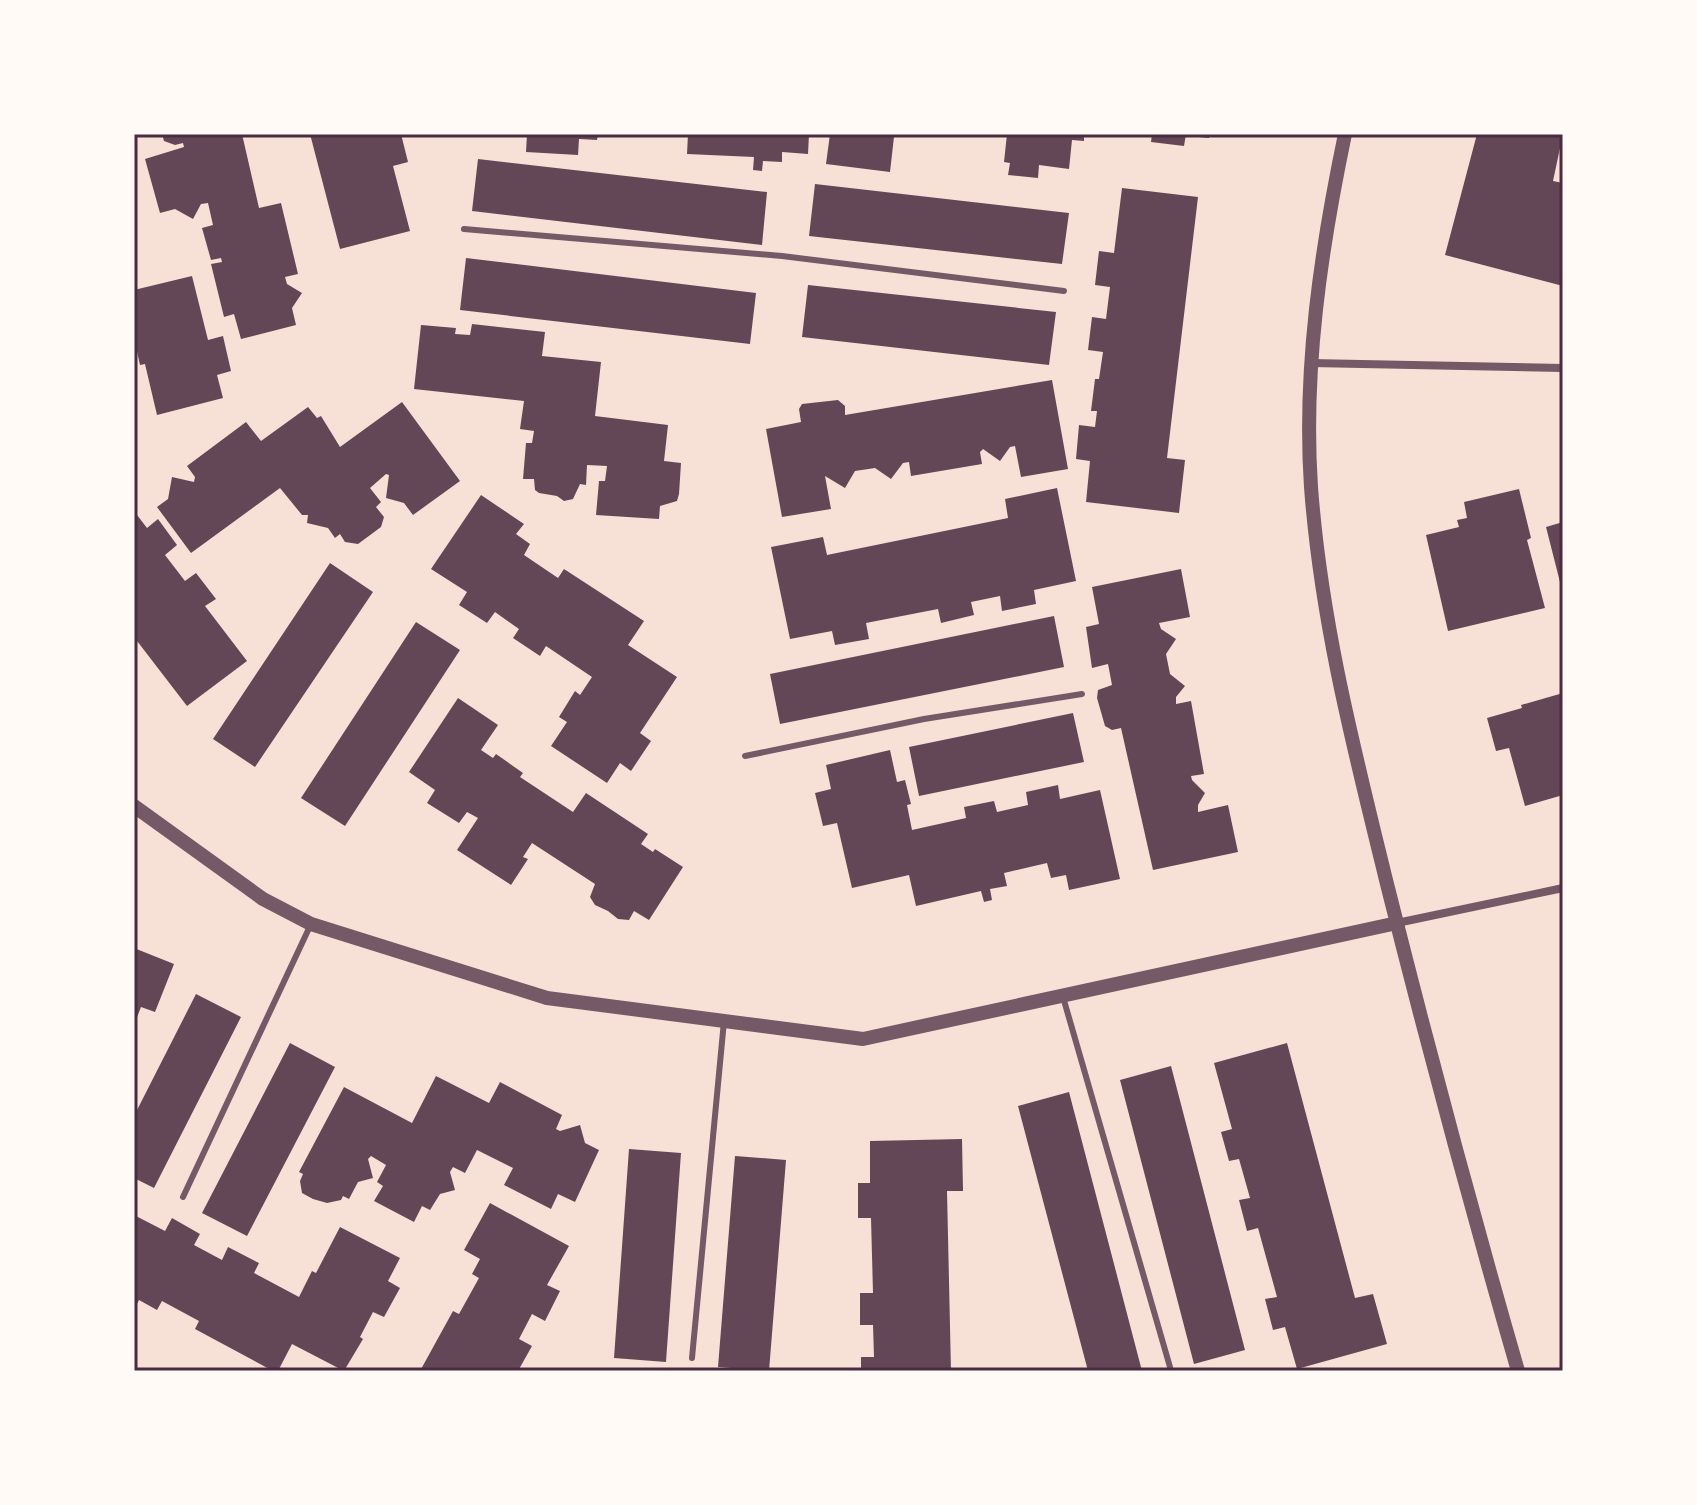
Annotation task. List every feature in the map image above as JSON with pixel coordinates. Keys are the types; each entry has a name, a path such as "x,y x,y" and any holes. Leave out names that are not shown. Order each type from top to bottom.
{"street":[{"path":"1345,134 1320,276 1311,363 1311,485 1325,613 1340,693 1450,1134 1518,1371"},
{"path":"1311,363 1563,368"},
{"path":"134,806 263,899 311,924 547,998 863,1039 1563,888"}],"lane":[{"path":"464,229 782,256 1064,291"},
{"path":"745,756 924,719 1082,694"},
{"path":"183,1197 311,924"},
{"path":"1063,997 1170,1367"},
{"path":"692,1358 724,1021"}],"building":[{"path":"162,134 242,134 259,208 281,203 298,274 285,277 287,284 302,293 292,308 296,325 241,339 234,314 224,317 211,264 222,262 221,258 211,260 202,228 213,225 208,203 201,204 193,219 175,209 160,213 145,159 184,147 183,143 175,145 164,141"},
{"path":"310,134 386,134 386,137 401,134 408,162 393,166 410,231 340,249"},
{"path":"527,134 598,134 597,140 579,139 578,155 526,152"},
{"path":"688,134 809,134 808,154 782,152 782,162 763,161 762,171 753,170 754,157 687,154"},
{"path":"830,134 888,134 888,137 894,137 890,172 826,164"},
{"path":"1007,134 1084,134 1084,141 1072,140 1069,169 1039,165 1038,178 1008,175 1010,163 1004,162"},
{"path":"1152,134 1186,134 1184,146 1151,142"},
{"path":"1209,134 1209,138 1189,136"},
{"path":"1477,134 1563,134 1553,181 1563,183 1563,286 1445,255"},
{"path":"478,159 767,192 762,245 472,211"},
{"path":"815,184 1069,213 1062,264 809,236"},
{"path":"1122,188 1198,197 1167,458 1185,460 1179,513 1086,502 1090,461 1076,459 1079,425 1095,427 1097,411 1091,411 1095,379 1099,379 1103,352 1088,350 1092,317 1106,319 1110,287 1095,285 1099,251 1114,253"},
{"path":"466,258 756,293 750,344 460,310"},
{"path":"192,276 208,340 223,336 231,371 217,375 223,398 157,415 145,364 140,365 134,338 134,290"},
{"path":"808,285 1056,312 1049,365 802,337"},
{"path":"472,324 545,332 542,356 601,362 595,416 668,425 664,461 681,463 677,501 660,506 659,519 596,515 599,481 605,481 607,466 587,465 586,485 580,484 573,499 564,501 557,496 539,493 535,490 534,479 523,479 526,443 532,443 534,431 520,429 524,401 414,389 421,325 456,328 455,334 470,335"},
{"path":"1052,380 1068,469 1021,477 1015,446 1010,447 1000,461 983,449 980,452 982,464 911,476 909,462 903,463 891,479 875,468 855,471 845,488 825,476 831,509 782,517 766,429 801,422 799,409 802,404 838,400 845,406 845,415"},
{"path":"402,402 460,481 413,515 404,503 386,498 389,475 386,474 370,488 381,502 376,507 384,517 381,527 358,544 345,542 340,534 335,538 328,528 307,523 308,515 302,515 280,488 191,553 157,507 168,499 172,477 194,482 195,477 187,466 246,422 261,441 308,407 317,418 321,416 340,447"},
{"path":"1057,488 1076,581 1034,590 1036,604 1002,611 1000,596 971,602 974,615 941,623 938,609 866,623 869,639 835,645 832,631 790,639 771,547 823,537 827,555 1008,518 1005,499"},
{"path":"1519,489 1531,538 1527,540 1545,608 1448,631 1426,535 1459,527 1457,520 1467,518 1464,502"},
{"path":"481,495 524,524 516,534 530,544 524,555 558,578 564,569 644,621 628,645 677,677 640,733 651,741 631,771 620,763 607,783 551,746 567,722 559,717 575,691 580,695 592,677 546,646 540,656 513,638 519,629 495,612 487,623 459,605 467,592 431,569"},
{"path":"134,511 147,528 158,519 177,545 165,555 185,581 196,573 216,599 205,606 247,661 187,706 134,637"},
{"path":"1563,522 1563,589 1562,590 1546,527"},
{"path":"330,563 373,592 255,767 213,739"},
{"path":"1181,569 1190,617 1159,623 1161,629 1176,639 1166,654 1170,674 1185,686 1176,697 1176,704 1191,701 1204,774 1191,776 1205,793 1198,805 1198,812 1228,805 1238,852 1153,870 1121,728 1112,730 1105,726 1097,698 1098,690 1112,685 1108,664 1092,668 1086,627 1099,624 1092,587"},
{"path":"1054,616 1064,667 780,724 770,674"},
{"path":"416,622 460,650 345,826 301,798"},
{"path":"1563,693 1563,795 1525,806 1509,748 1496,751 1487,718"},
{"path":"458,698 498,725 481,750 493,758 496,754 523,773 520,777 573,812 586,793 648,834 641,844 683,867 649,920 634,911 629,920 618,919 595,905 590,897 595,884 532,843 523,857 528,859 511,885 457,850 478,818 467,812 459,823 427,803 435,790 409,772"},
{"path":"1073,713 1084,762 919,796 909,747"},
{"path":"890,750 897,782 905,780 911,804 907,805 912,830 966,818 964,807 994,801 997,812 1028,805 1026,792 1058,785 1060,799 1100,790 1120,879 1069,890 1066,875 1051,878 1047,863 1004,873 1007,886 990,889 992,900 984,902 981,891 916,906 909,875 852,888 837,823 823,826 815,793 831,789 826,765"},
{"path":"134,948 174,964 155,1012 141,1007 134,1025"},
{"path":"196,994 241,1017 154,1188 134,1178 134,1116"},
{"path":"290,1043 335,1067 247,1236 202,1213"},
{"path":"1287,1043 1355,1298 1373,1294 1387,1344 1297,1369 1285,1327 1273,1330 1265,1299 1277,1297 1258,1228 1247,1231 1239,1200 1250,1198 1239,1159 1229,1161 1221,1132 1232,1129 1214,1063"},
{"path":"1171,1066 1245,1350 1194,1364 1120,1080"},
{"path":"436,1076 489,1103 500,1082 562,1115 556,1129 560,1131 580,1125 585,1143 599,1150 575,1202 558,1194 551,1209 504,1185 513,1168 477,1150 465,1173 453,1167 450,1172 455,1190 440,1194 430,1210 422,1206 414,1222 374,1201 383,1186 377,1182 386,1165 371,1156 368,1159 373,1178 358,1182 349,1199 343,1196 341,1200 327,1203 302,1193 300,1181 303,1174 299,1172 344,1087 412,1123"},
{"path":"1069,1092 1142,1371 1088,1371 1018,1106"},
{"path":"962,1139 963,1191 947,1191 951,1371 861,1371 861,1357 874,1357 873,1325 860,1325 860,1293 873,1293 871,1218 858,1218 858,1183 870,1183 870,1141"},
{"path":"629,1149 681,1153 666,1362 614,1358"},
{"path":"735,1156 786,1160 769,1371 718,1367"},
{"path":"490,1203 569,1246 547,1285 560,1291 545,1321 532,1314 519,1339 532,1346 518,1371 420,1371 453,1311 459,1314 479,1278 472,1274 480,1259 464,1250"},
{"path":"134,1215 165,1231 172,1218 200,1234 194,1245 222,1260 228,1247 259,1263 254,1273 299,1297 312,1271 316,1273 340,1227 400,1258 388,1281 400,1288 384,1317 373,1312 360,1337 363,1339 344,1371 292,1344 278,1371 273,1371 195,1329 199,1321 162,1301 157,1310 139,1300 134,1310"}]}
